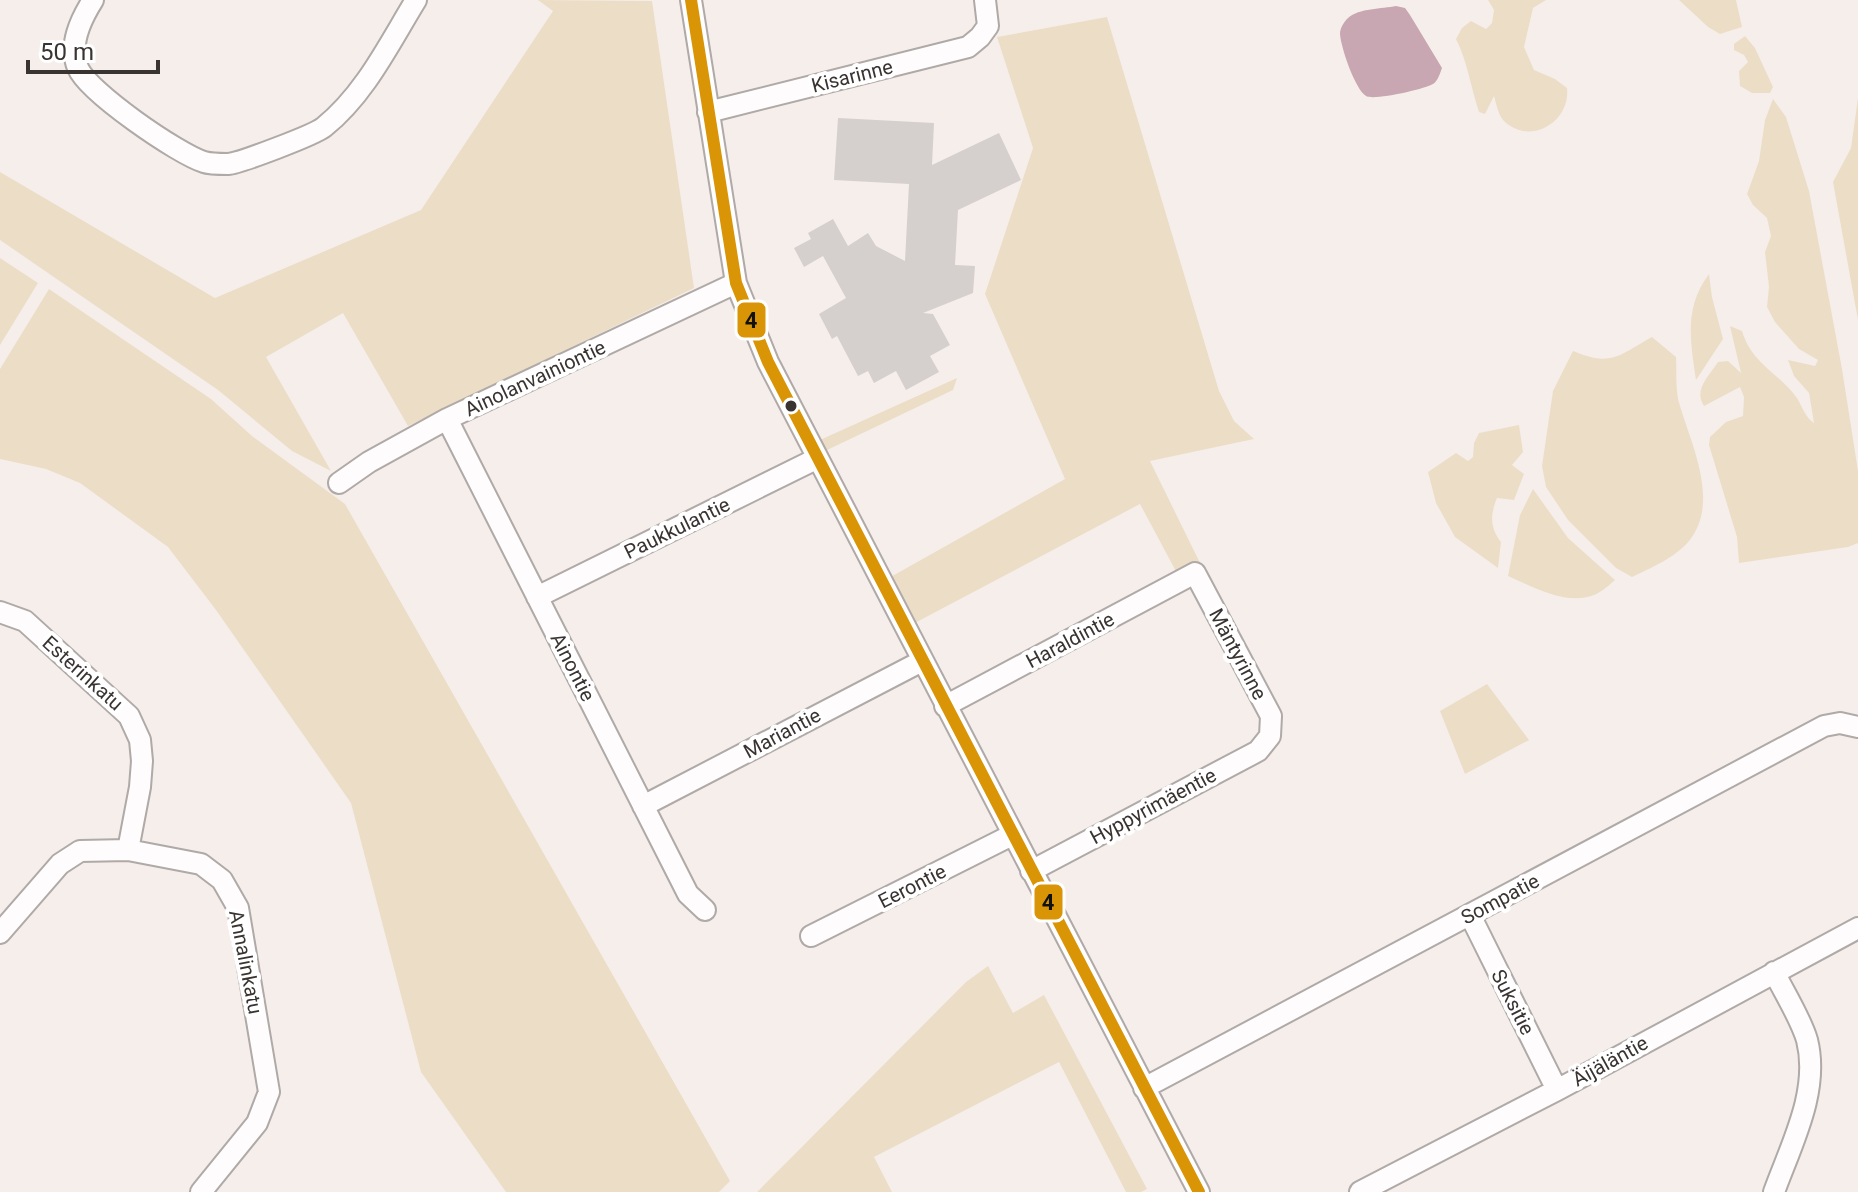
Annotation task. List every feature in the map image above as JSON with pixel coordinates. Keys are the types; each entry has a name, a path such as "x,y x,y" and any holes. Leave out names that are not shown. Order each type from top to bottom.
{"street":[{"path":"93,0 74,43 78,69 104,98 161,137 204,162 230,164 322,129 356,97 416,0"},
{"path":"691,0 736,283 768,362 1144,1088 1189,1189"},
{"name":"Kisarinne","path":"708,112 968,47 988,26 985,0"},
{"name":"Ainolanvainiontie","path":"339,483 369,462 447,419 736,283"},
{"name":"Ainontie","path":"447,419 688,894 705,910"},
{"name":"Paukkulantie","path":"537,597 816,459"},
{"name":"Haraldintie","path":"945,706 1195,573"},
{"name":"Mäntyrinne","path":"1195,573 1271,716 1270,736"},
{"name":"Esterinkatu","path":"0,612 25,621 129,716 140,740 142,761 128,850"},
{"name":"Mariantie","path":"643,806 922,661"},
{"name":"Sompatie","path":"1144,1088 1824,726 1840,723 1858,727"},
{"name":"Hyppyrimäentie","path":"1031,871 1258,751 1270,736"},
{"name":"Eerontie","path":"811,936 1012,835"},
{"name":"Annalinkatu","path":"0,933 60,864 80,851 128,850 206,867 222,880 238,908 269,1092 257,1123 201,1192"},
{"name":"Suksitie","path":"1470,915 1557,1090"},
{"name":"Äijäläntie","path":"1360,1192 1858,928"},
{"path":"1774,972 1807,1040 1809,1073 1806,1106 1774,1192"}],"shaded area":[{"path":"538,0 652,1 694,288 408,426 343,313 266,357 331,471 292,451 218,390 0,240 0,172 215,298 421,210 553,11"},
{"path":"1488,0 1546,0 1533,8 1524,47 1534,70 1567,88 1562,111 1546,127 1536,131 1513,128 1501,118 1494,96 1485,114 1479,112 1456,39 1462,28 1471,21 1486,29 1492,23 1494,10"},
{"path":"1679,0 1736,0 1742,27 1720,34"},
{"path":"1396,6 1405,8 1442,68 1436,81 1428,86 1388,96 1366,96 1349,68 1341,30 1348,18 1358,12"},
{"path":"1107,17 1219,391 1234,421 1254,439 1150,461 1201,565 1179,577 1140,504 911,625 887,579 1065,479 985,294 1033,148 997,37"},
{"path":"1745,36 1755,48 1773,87 1770,93 1752,93 1740,86 1739,71 1748,62 1744,55 1734,50 1734,44"},
{"path":"1858,98 1858,320 1833,182 1851,148"},
{"path":"1773,99 1786,117 1809,191 1858,471 1858,543 1739,563 1737,537 1709,445 1710,437 1726,422 1743,416 1744,397 1740,387 1704,406 1700,394 1718,362 1728,361 1741,373 1730,326 1742,331 1752,352 1790,389 1814,423 1809,393 1794,376 1788,360 1815,366 1818,360 1799,349 1775,322 1767,307 1769,287 1765,252 1771,236 1767,218 1753,205 1747,194 1759,161 1765,120"},
{"path":"0,258 38,283 0,345"},
{"path":"1709,274 1723,339 1696,380 1691,338 1692,312 1701,286"},
{"path":"49,289 211,399 252,436 345,504 730,1181 719,1192 506,1192 421,1072 351,803 216,610 168,547 80,483 46,469 0,459 0,369"},
{"path":"1652,337 1676,357 1678,400 1701,474 1702,510 1698,526 1684,547 1663,562 1632,577 1616,568 1568,520 1546,487 1542,466 1553,391 1573,351 1606,359"},
{"path":"957,378 953,390 825,451 820,440"},
{"path":"1519,425 1523,452 1512,465 1524,474 1514,500 1497,498 1492,516 1501,542 1498,568 1455,537 1436,503 1428,472 1456,453 1468,461 1473,457 1474,443 1479,433"},
{"path":"1533,489 1568,538 1615,580 1603,590 1583,598 1561,597 1508,576 1520,515"},
{"path":"1487,684 1529,740 1465,774 1440,711"},
{"path":"988,966 1013,1013 1044,995 1147,1189 1126,1192 1059,1062 874,1157 892,1192 757,1192 966,982"}],"building":[{"path":"838,118 934,123 932,165 999,133 1021,180 958,210 955,265 975,266 973,293 923,313 933,314 950,345 930,356 939,372 906,390 896,371 874,383 868,371 858,376 837,336 832,339 819,314 846,298 823,256 804,267 794,248 811,239 808,233 833,219 848,246 868,233 876,246 905,261 909,184 834,180"}],"transit line":[{"name":"4","path":"691,0 736,283 768,362 1199,1192"}]}
